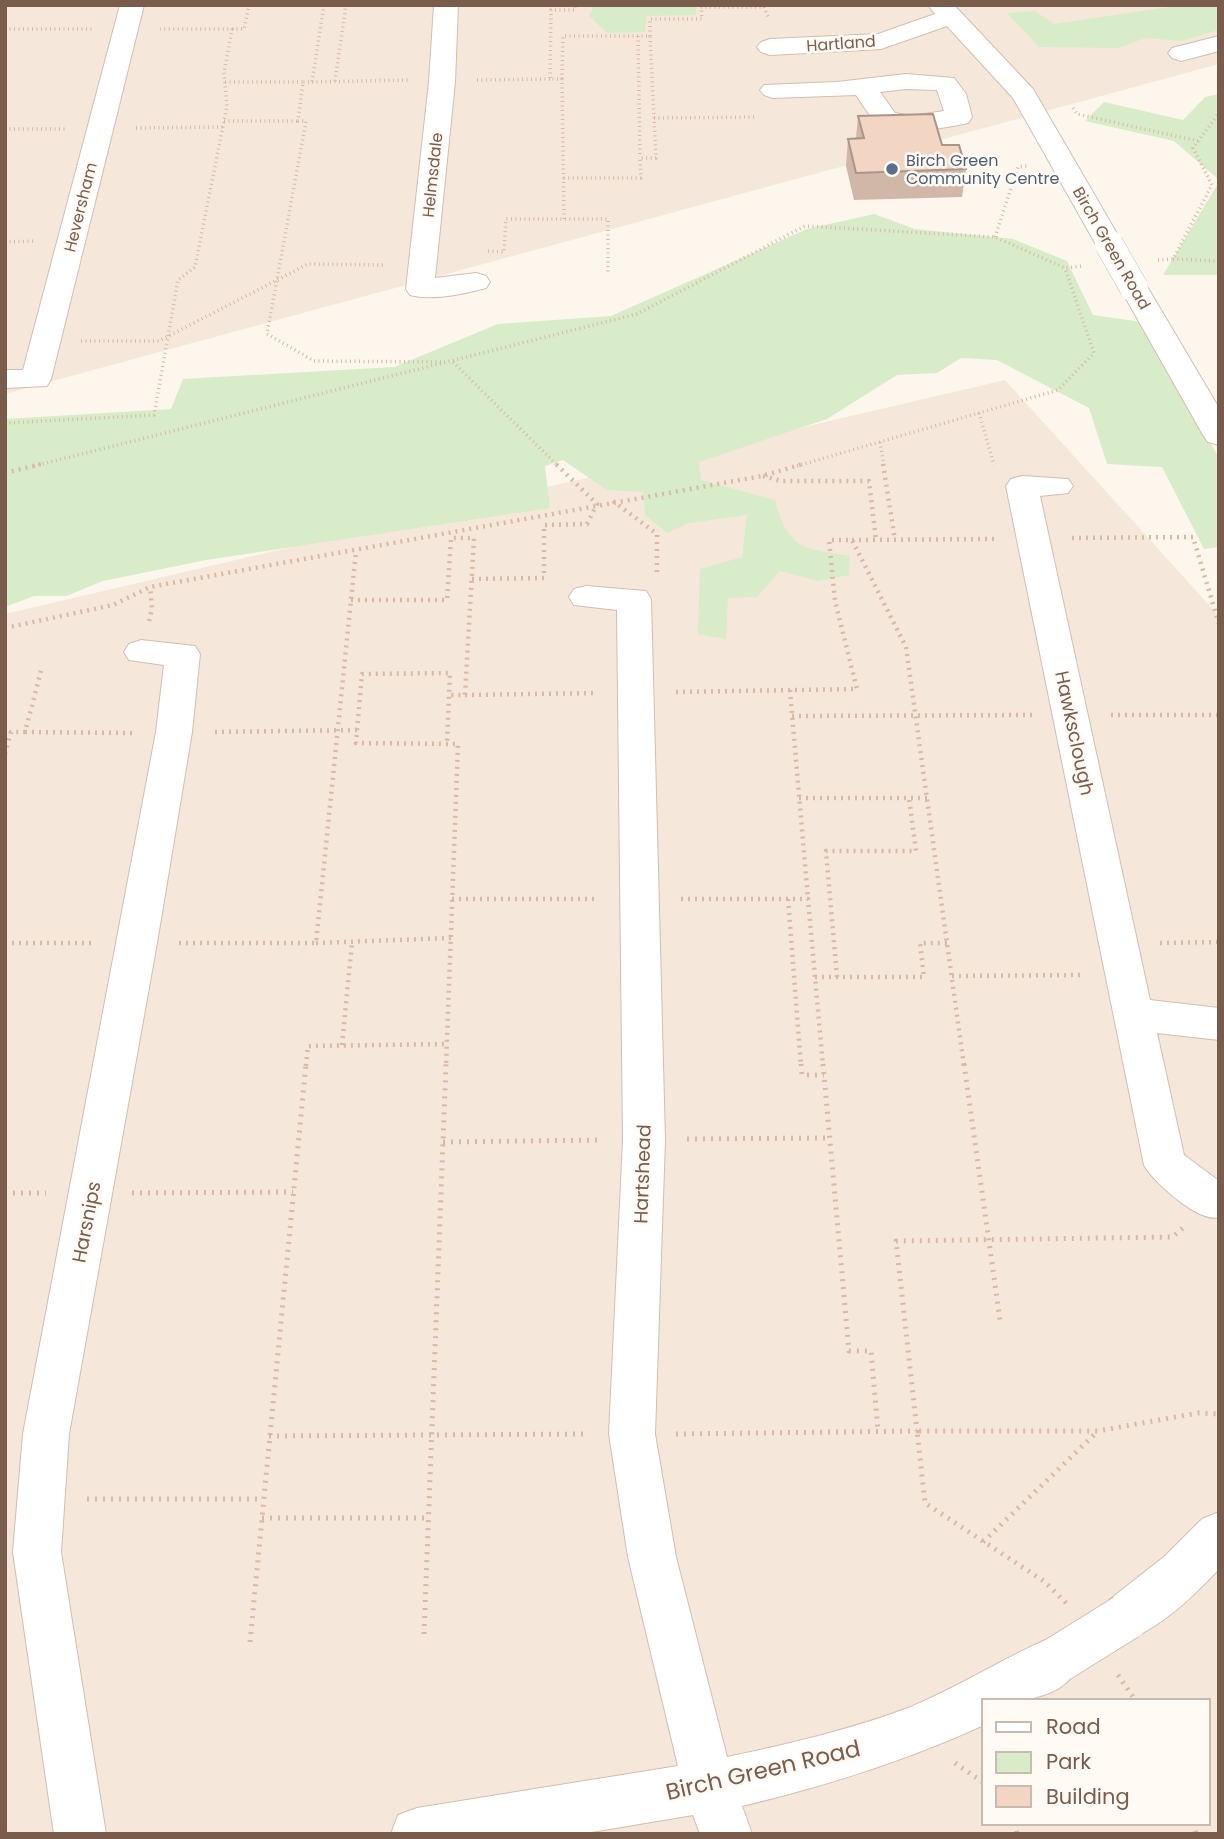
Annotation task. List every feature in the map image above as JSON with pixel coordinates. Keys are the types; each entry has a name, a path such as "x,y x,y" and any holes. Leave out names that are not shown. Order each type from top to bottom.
{"street":[{"name":"Helmsdale","path":"446,5 442,82 421,289 476,282"},
{"name":"Hartland","path":"770,47 881,41 945,11"},
{"name":"Birch Green Road","path":"945,11 1024,94 1053,145 1101,255 1140,275 1219,435"},
{"name":"Heversham","path":"5,379 36,379 129,17"},
{"path":"768,17 774,103 814,91 863,86"},
{"path":"1181,53 1219,43"},
{"name":"Hawksclough","path":"1040,486 1071,715 1165,1165 1213,1201"},
{"path":"586,597 634,599"},
{"name":"Hartshead","path":"634,599 644,1140 632,1434 652,1557 709,1787 726,1834"},
{"name":"Harsnips","path":"80,1834 37,1552 46,1434 138,943 174,732 183,654 141,652"},
{"path":"1135,1014 1219,1024"},
{"name":"Birch Green Road","path":"986,1699 1066,1637 1126,1617 1182,1573 1219,1535"},
{"name":"Birch Green Road","path":"416,1834 709,1787 821,1762 911,1732 982,1701"}],"path":[{"path":"5,36 6,29 129,17 244,29 249,5"},
{"path":"225,82 312,82 324,5"},
{"path":"335,82 346,5"},
{"path":"562,79 550,79 551,10 575,10 575,5"},
{"path":"640,158 656,158 650,19 702,19 701,6 764,7 768,17"},
{"path":"5,423 154,415 178,280 195,267 227,106 225,82 232,29"},
{"path":"564,219 563,36 650,36"},
{"path":"563,178 641,178 638,36"},
{"path":"298,121 303,82"},
{"path":"1034,112 1073,108 1077,114 1198,141"},
{"path":"1173,259 1212,185 1193,148 1219,114"},
{"path":"654,118 741,118"},
{"path":"224,121 306,121 267,334 314,361 453,362 597,503"},
{"path":"995,237 1018,167 1030,166 1020,149 1053,145"},
{"path":"45,342 159,341 307,264 503,251 506,219 608,219 608,275"},
{"path":"5,473 637,314 804,226 995,237 1065,268 1101,255"},
{"path":"1140,275 1173,259 1219,261"},
{"path":"5,628 113,605 150,587 356,551 597,503 762,476 1058,390 1094,354 1065,268"},
{"path":"979,413 992,464 1040,486"},
{"path":"880,442 895,540"},
{"path":"762,476 781,481 869,481 876,540"},
{"path":"612,501 657,534 657,580 634,599"},
{"path":"472,579 544,579 544,524 587,524 597,503"},
{"path":"351,600 447,600 451,538 447,533"},
{"path":"451,538 474,538 465,695"},
{"path":"449,695 856,689 835,601 829,540 852,540 906,648 1000,1320"},
{"path":"316,943 356,551"},
{"path":"25,732 42,667"},
{"path":"424,1634 458,744 447,744 356,743 362,674 450,673 447,744"},
{"path":"790,690 849,1350 871,1350 878,1432"},
{"path":"792,716 1219,715"},
{"path":"5,754 11,732 357,730"},
{"path":"799,798 927,798"},
{"path":"837,978 826,851 916,851 909,798"},
{"path":"452,898 808,898"},
{"path":"788,898 803,1075 824,1075"},
{"path":"5,943 316,943 451,938"},
{"path":"342,1045 352,942"},
{"path":"1120,943 1219,942"},
{"path":"815,978 925,977 920,943 948,943"},
{"path":"953,976 1083,975"},
{"path":"250,1642 308,1046 446,1044"},
{"path":"443,1142 830,1138"},
{"path":"5,1193 293,1192"},
{"path":"1066,1637 1045,1582 925,1503 896,1241 1172,1237 1213,1201"},
{"path":"270,1436 1098,1432 1198,1413 1219,1414"},
{"path":"983,1542 1098,1432"},
{"path":"41,1499 263,1499"},
{"path":"262,1518 429,1518"},
{"path":"1112,1668 1135,1699"}],"shaded area":[{"path":"5,5 1219,5 1219,64 5,394"},
{"path":"1005,380 1219,616 1219,1834 5,1834 5,614"}],"green space":[{"path":"579,5 696,5 696,15 646,16 645,32 607,33 589,16 593,8"},
{"path":"1182,5 1219,5 1219,30 1181,41 1145,38 1119,48 1039,47 1007,13 1035,11 1054,24"},
{"path":"1219,94 1219,180 1174,141 1085,121 1104,102 1183,120 1205,97"},
{"path":"1219,182 1219,275 1163,275"},
{"path":"874,214 915,229 1013,239 1067,261 1093,315 1142,322 1219,458 1219,547 1204,549 1162,467 1107,464 1089,408 997,360 961,358 937,373 897,375 827,419 699,462 701,480 775,500 786,529 799,544 850,556 849,575 818,581 780,571 757,597 728,598 726,639 698,634 700,569 742,557 747,515 690,523 667,533 645,515 643,492 607,490 563,460 545,466 550,508 206,560 103,581 66,596 34,596 5,607 5,419 171,409 183,379 394,367 498,324 611,316 807,229"}],"building":[{"path":"933,114 942,145 959,145 966,169 856,173 848,139 864,138 858,116"}],"place":[{"name":"Birch Green Community Centre","path":"892,169"}]}
